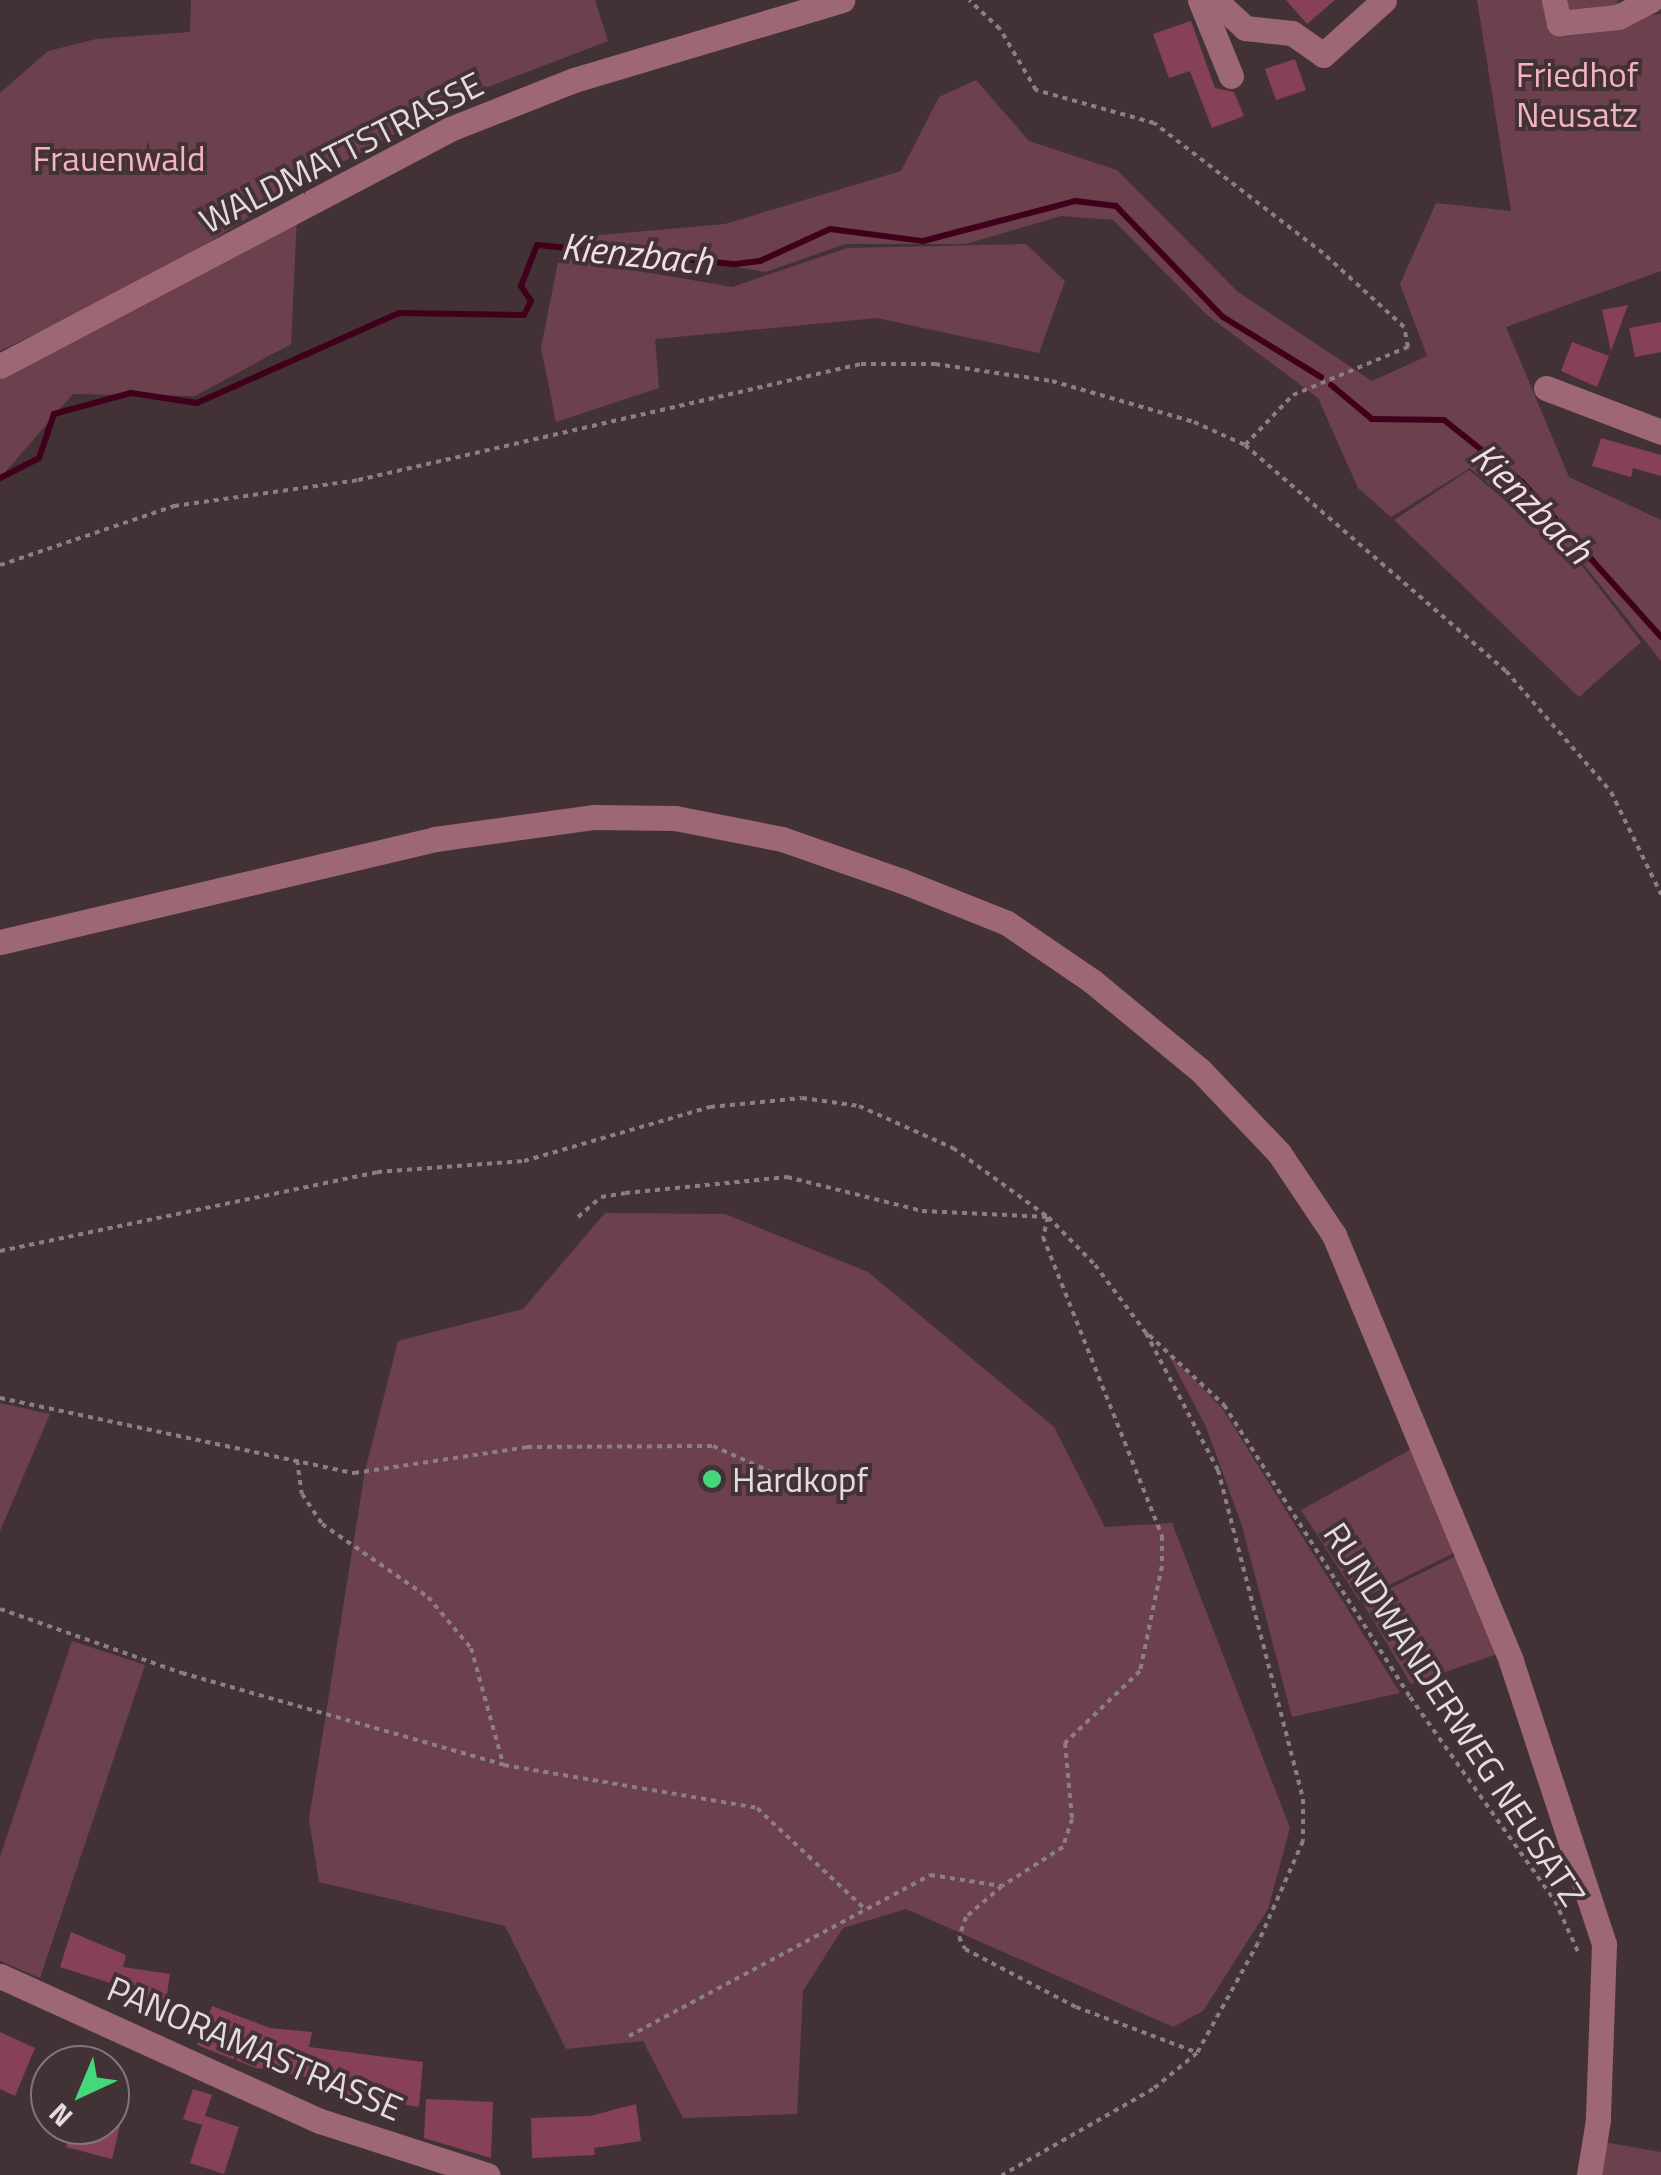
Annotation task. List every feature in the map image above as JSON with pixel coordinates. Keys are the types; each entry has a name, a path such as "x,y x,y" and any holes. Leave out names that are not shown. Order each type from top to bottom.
{"street":[{"name":"WALDMATTSTRASSE","path":"0,366 450,128 574,80 842,0"},
{"path":"1200,0 1231,76"},
{"path":"1216,0 1245,28 1292,32 1317,60 1384,0"},
{"path":"1554,0 1559,23 1618,16 1650,0"},
{"path":"1546,388 1661,432"},
{"path":"0,942 435,838 594,817 675,818 782,839 902,882 1008,924 1092,981 1226,1098 1278,1152 1334,1235 1467,1554 1560,1796 1604,1944 1598,2120 1589,2175"},
{"name":"PANORAMASTRASSE","path":"0,1976 320,2121 486,2175"}],"path":[{"path":"969,0 1000,30 1036,90 1154,123 1228,184 1289,223 1404,327 1408,347 1398,356 1294,395 1245,446"},
{"path":"0,565 174,506 358,480 861,364 936,364 1052,382 1194,422 1245,446 1506,671 1611,792 1661,894"},
{"path":"0,1250 377,1172 524,1161 710,1107 802,1098 859,1106 953,1148 1048,1217 1095,1265 1146,1333 1218,1470 1303,1799 1303,1841 1293,1868 1197,2052 1153,2089 1002,2175"},
{"path":"578,1216 601,1198 625,1193 787,1178 922,1211 1048,1217"},
{"path":"1048,1217 1043,1236 1162,1536 1140,1671 1065,1743 1072,1820 1062,1847 1002,1886 966,1917 958,1937 965,1949 1076,2007 1197,2052"},
{"name":"RUNDWANDERWEG NEUSATZ","path":"1146,1333 1224,1406 1410,1697 1555,1901 1584,1966"},
{"path":"0,1398 354,1473 527,1447 712,1446 769,1470 782,1487"},
{"path":"297,1460 302,1494 322,1524 428,1597 471,1648 504,1765"},
{"path":"0,1609 182,1674 504,1765 757,1808 864,1908"},
{"path":"629,2036 930,1875 1002,1886"}],"green space":[{"name":"Frauenwald","path":"191,0 595,0 608,41 472,93 300,185 155,276 0,351 0,93 48,51 96,39 190,32"},
{"name":"Friedhof Neusatz","path":"1477,0 1617,0 1620,19 1661,14 1661,271 1506,327 1569,477 1661,520 1661,661 1581,561 1470,468 1391,517 1358,488 1318,398 1207,315 1113,220 1061,216 966,244 845,244 766,272 566,238 725,224 901,171 939,97 976,80 1029,141 1117,170 1238,292 1372,381 1427,356 1400,284 1436,203 1511,211"},
{"path":"297,217 291,344 195,396 73,394 0,478 0,375 98,329"},
{"path":"1026,244 1065,281 1039,353 877,318 655,339 659,388 556,422 541,348 559,257 732,287 847,248"},
{"path":"1469,470 1579,562 1641,642 1579,697 1394,520"},
{"path":"605,1213 725,1214 868,1272 1054,1427 1105,1527 1172,1523 1290,1828 1268,1909 1203,2011 1173,2027 906,1909 843,1928 803,1991 797,2114 683,2118 643,2041 566,2049 505,1926 319,1882 309,1819 365,1471 398,1341 523,1309"},
{"path":"1167,1352 1222,1408 1400,1693 1292,1717 1242,1526 1206,1427"},
{"path":"0,1403 50,1414 0,1531"},
{"path":"1415,1447 1460,1550 1359,1600 1301,1510"},
{"path":"1460,1554 1497,1654 1411,1684 1362,1602"},
{"path":"72,1641 145,1665 40,1978 0,1961 0,1857"},
{"path":"1603,2142 1661,2152 1661,2175 1598,2175"}],"building":[{"path":"1286,0 1335,0 1307,24"},
{"path":"1191,21 1215,88 1234,92 1244,116 1212,128 1190,71 1169,78 1153,34"},
{"path":"1295,59 1306,90 1276,100 1265,69"},
{"path":"1628,305 1611,351 1602,310"},
{"path":"1661,322 1661,352 1635,357 1629,328"},
{"path":"1572,342 1609,356 1597,387 1561,371"},
{"path":"1601,438 1661,455 1661,476 1633,468 1631,477 1592,466"},
{"path":"71,1932 126,1955 123,1967 170,1974 164,2013 126,2007 129,1989 60,1967"},
{"path":"212,2006 270,2028 312,2032 309,2047 423,2062 419,2107 321,2090 322,2080 256,2068 197,2045"},
{"path":"0,2032 30,2046 30,2060 15,2096 0,2089"},
{"path":"193,2089 212,2095 202,2125 183,2119"},
{"path":"426,2099 493,2102 491,2158 424,2138"},
{"path":"636,2104 641,2141 594,2148 595,2155 532,2158 531,2118 590,2116"},
{"path":"205,2116 239,2127 224,2174 190,2163"},
{"path":"67,2145 115,2145 112,2159"}],"waterway":[{"name":"Kienzbach","path":"0,478 39,458 54,414 131,393 197,403 399,313 524,315 531,301 521,286 537,245 736,264 760,261 830,229 923,241 1076,201 1116,206 1223,317 1321,377"},
{"name":"Kienzbach","path":"1331,385 1372,419 1444,420 1522,482 1661,637"}],"place":[{"name":"Hardkopf","path":"712,1479"}]}
